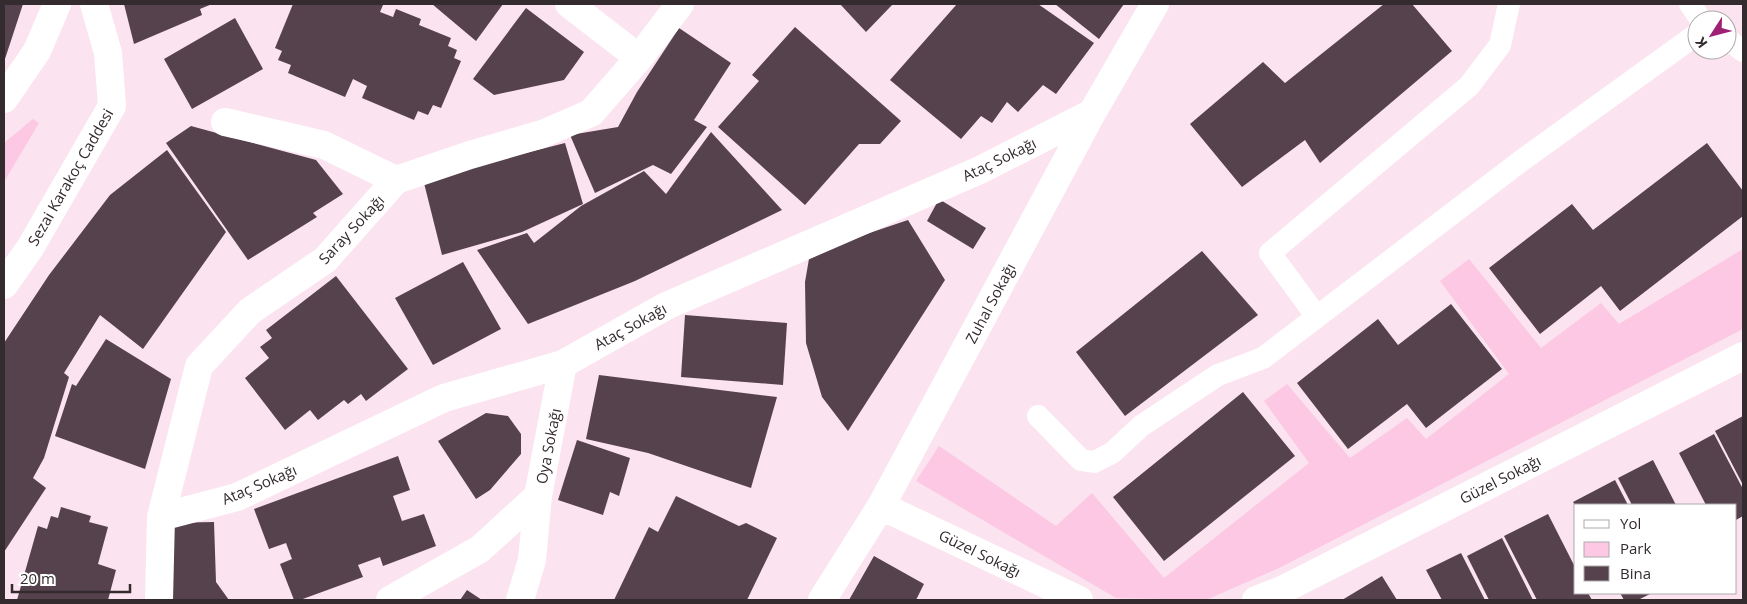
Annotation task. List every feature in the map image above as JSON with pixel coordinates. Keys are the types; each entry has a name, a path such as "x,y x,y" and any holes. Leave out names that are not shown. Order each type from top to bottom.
{"street":[{"path":"4,99 37,50 57,4"},
{"name":"Sezai Karakoç Caddesi","path":"4,285 30,248 112,106 108,53 94,4"},
{"path":"569,4 638,58"},
{"name":"Saray Sokağı","path":"159,600 161,517 199,366 250,311 325,260 396,180 470,155 542,134 592,113 680,4"},
{"name":"Zuhal Sokağı","path":"822,600 881,506 1092,114 1155,4"},
{"name":"Ataç Sokağı","path":"161,517 237,497 444,398 563,364 666,306 980,170 1092,114"},
{"path":"225,122 324,144 396,180"},
{"name":"Güzel Sokağı","path":"1256,600 1286,595 1743,356"},
{"name":"Oya Sokağı","path":"390,600 480,549 538,496 563,364"},
{"path":"520,600 532,560 538,496"},
{"name":"Güzel Sokağı","path":"881,506 1079,600"}],"lane":[{"path":"1317,317 1270,253 1469,86 1500,45 1509,4"},
{"path":"1038,416 1081,460 1094,462 1112,453 1140,426 1218,375 1263,358 1521,161 1687,41"}],"green space":[{"path":"33,119 39,123 4,182 4,143"},
{"path":"1743,249 1743,329 1279,568 1206,600 1116,598 916,481 939,446 1056,526 1092,493 1164,578 1309,463 1264,401 1287,384 1350,458 1407,418 1426,439 1509,374 1440,281 1469,259 1541,348 1601,303 1619,324"}],"building":[{"path":"4,4 23,4 4,62"},
{"path":"124,4 212,4 200,9 202,15 134,44"},
{"path":"293,4 380,4 383,5 380,12 393,17 396,9 421,19 419,25 451,38 448,46 457,50 454,58 461,61 441,108 433,105 428,115 418,111 414,120 362,98 367,86 353,79 345,97 288,73 291,65 278,60 282,51 275,48"},
{"path":"432,4 503,4 476,41"},
{"path":"840,4 893,4 866,32"},
{"path":"957,4 1038,4 1094,43 1056,94 1043,85 1018,112 1007,102 992,123 981,116 961,139 890,80"},
{"path":"1055,4 1124,4 1099,39"},
{"path":"1384,4 1412,4 1452,51 1320,163 1305,140 1242,187 1190,124 1263,62 1285,83"},
{"path":"526,8 584,52 564,80 494,95 473,79"},
{"path":"235,18 263,69 192,109 164,59"},
{"path":"795,27 901,121 880,144 859,144 805,205 718,127 759,81 752,75"},
{"path":"679,28 731,63 694,120 707,127 671,174 653,165 595,193 570,135 618,127 637,92"},
{"path":"191,126 316,160 343,194 313,213 317,217 248,260 166,143"},
{"path":"711,132 782,210 635,281 528,324 477,250 527,233 534,243 581,206 644,171 666,194"},
{"path":"565,143 583,204 522,232 442,255 423,179"},
{"path":"1707,143 1743,191 1743,216 1620,311 1601,286 1540,334 1489,268 1572,204 1593,230"},
{"path":"167,150 226,232 143,349 100,315 64,373 69,377 44,458 33,478 46,488 4,552 4,343 49,275 110,195"},
{"path":"939,199 986,228 973,249 927,221"},
{"path":"908,220 945,280 848,431 822,397 806,343 805,282 810,253"},
{"path":"1202,251 1258,315 1125,416 1076,352"},
{"path":"463,262 501,329 433,365 395,298"},
{"path":"336,276 408,369 366,401 361,394 348,404 344,400 318,420 310,410 285,430 245,378 269,358 260,347 272,338 266,330"},
{"path":"1451,304 1502,369 1426,428 1407,404 1348,449 1297,383 1378,319 1398,345"},
{"path":"685,315 787,323 783,385 681,377"},
{"path":"106,339 171,379 145,469 55,436 72,384 76,386"},
{"path":"599,375 777,397 751,488 648,453 586,439"},
{"path":"1243,392 1295,456 1164,561 1113,497"},
{"path":"486,413 508,416 521,434 521,454 490,490 476,499 438,441"},
{"path":"1743,416 1743,485 1715,431"},
{"path":"1714,434 1743,489 1743,516 1737,519 1737,504 1705,504 1679,453"},
{"path":"577,440 630,458 619,496 610,492 603,515 558,500"},
{"path":"398,456 410,490 393,496 402,521 424,514 436,546 383,566 380,557 358,565 363,577 300,600 294,600 280,564 292,559 286,543 269,549 254,509"},
{"path":"1653,460 1675,504 1631,504 1618,478"},
{"path":"1615,480 1627,504 1574,504 1573,502"},
{"path":"676,496 739,526 746,523 777,538 747,600 614,600 649,527 658,532"},
{"path":"61,507 91,516 89,522 108,527 98,564 116,570 108,600 17,600 38,526 47,529 51,516 58,518"},
{"path":"1548,514 1574,565 1574,594 1589,594 1592,600 1537,600 1504,536"},
{"path":"214,522 216,582 229,600 167,600 164,523"},
{"path":"1502,538 1533,600 1489,600 1467,556"},
{"path":"1461,553 1485,600 1442,600 1426,570"},
{"path":"874,556 924,584 916,600 849,600"},
{"path":"1382,576 1397,600 1342,600"},
{"path":"467,590 482,600 460,600"},
{"path":"1621,594 1650,594 1638,600 1624,600"}]}
